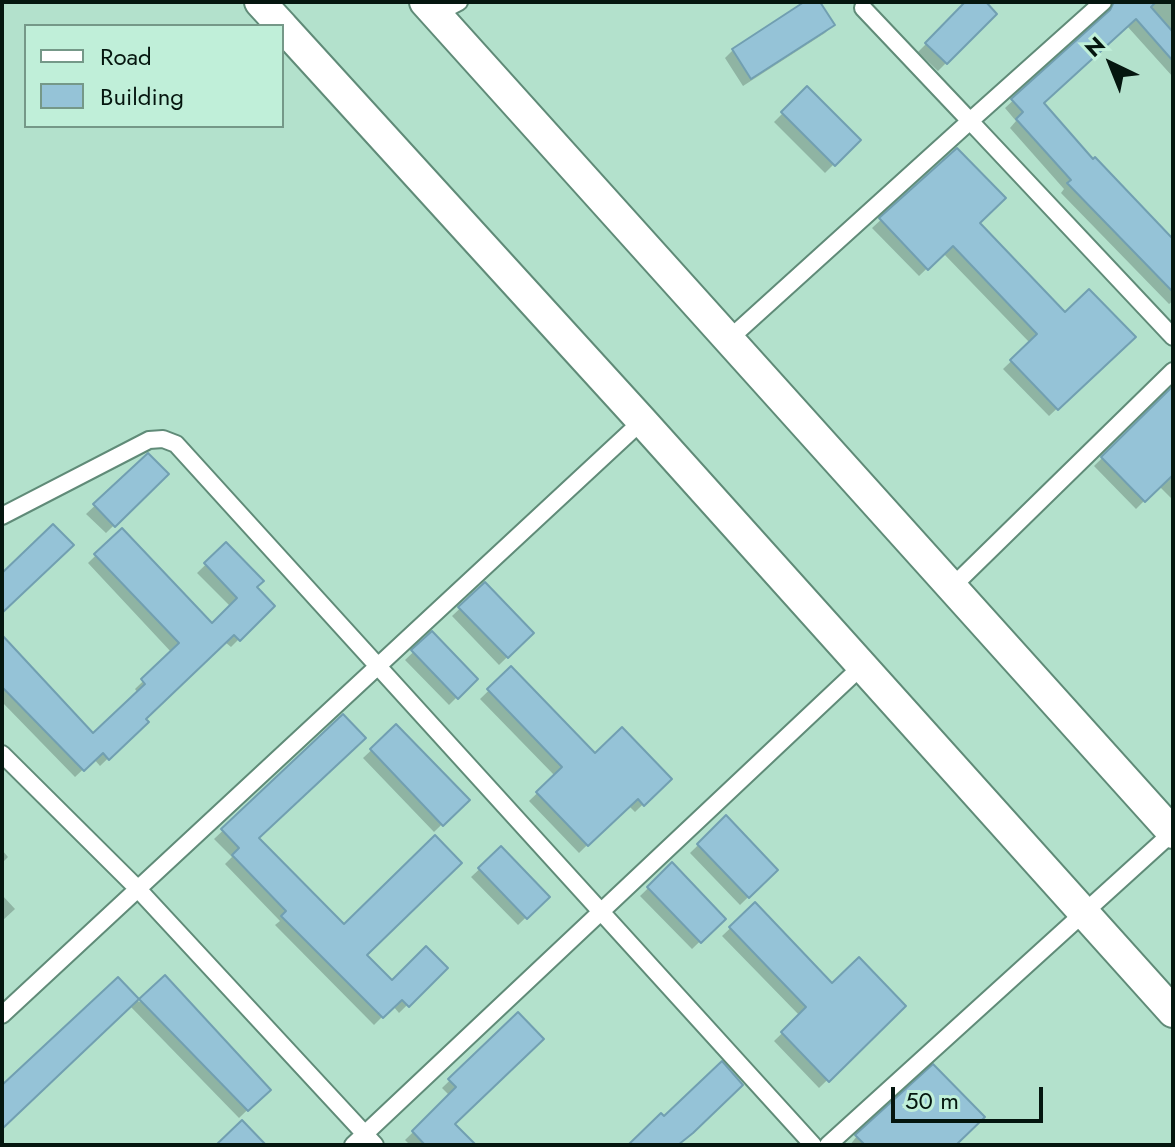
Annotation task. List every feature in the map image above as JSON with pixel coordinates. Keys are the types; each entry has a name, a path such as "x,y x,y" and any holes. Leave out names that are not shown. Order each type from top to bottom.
{"highway":[{"path":"260,2 280,24"},
{"path":"440,6 728,340 1173,833"},
{"path":"284,28 1173,1012"}],"street":[{"path":"728,340 1103,2"},
{"path":"863,8 1173,337"},
{"path":"952,587 1173,371"},
{"path":"2,1015 642,421"},
{"path":"2,516 149,440 163,439 176,444 813,1145"},
{"path":"2,754 137,888 365,1141 599,911 862,666"},
{"path":"828,1145 1173,833"}],"building":[{"path":"804,2 820,2 835,25 751,79 732,49"},
{"path":"965,2 986,2 997,14 947,64 925,43"},
{"path":"1114,2 1156,2 1151,7 1173,32 1173,61 1136,19 1044,103 1093,159 1095,157 1173,239 1173,292 1067,183 1071,180 1016,119 1023,112 1011,99 1110,10"},
{"path":"807,86 861,140 835,166 781,112"},
{"path":"957,148 1006,198 980,223 1065,312 1089,289 1136,337 1058,410 1010,360 1037,334 953,246 928,270 879,218"},
{"path":"1173,386 1173,475 1145,502 1101,457"},
{"path":"148,453 169,474 115,527 93,504"},
{"path":"53,524 74,545 2,613 2,573"},
{"path":"122,528 212,623 237,598 204,563 226,542 264,581 257,587 275,606 240,641 234,635 146,719 149,722 109,760 103,753 84,771 2,687 2,635 93,733 145,684 141,679 179,643 94,554"},
{"path":"485,582 534,633 508,658 458,607"},
{"path":"432,631 478,679 458,699 411,650"},
{"path":"511,666 595,753 622,727 672,779 644,806 638,799 588,846 536,792 562,767 487,689"},
{"path":"343,714 366,738 259,838 344,924 435,835 462,863 367,955 392,980 426,946 448,968 409,1007 402,1000 383,1018 281,916 286,911 232,855 239,848 221,829"},
{"path":"396,724 470,800 443,826 370,749"},
{"path":"726,815 778,870 749,898 697,844"},
{"path":"501,846 550,897 527,919 478,868"},
{"path":"672,862 726,919 701,943 647,887"},
{"path":"755,902 832,983 859,957 906,1006 829,1082 781,1032 806,1007 729,927"},
{"path":"165,975 271,1090 248,1111 139,999"},
{"path":"118,977 139,999 2,1129 2,1085"},
{"path":"518,1012 544,1039 455,1124 476,1145 425,1145 412,1131 456,1087 448,1079"},
{"path":"722,1061 743,1085 693,1133 678,1145 628,1145 661,1113 664,1116"},
{"path":"933,1064 985,1117 956,1145 865,1145 855,1135"},
{"path":"242,1120 266,1145 216,1145"}]}
